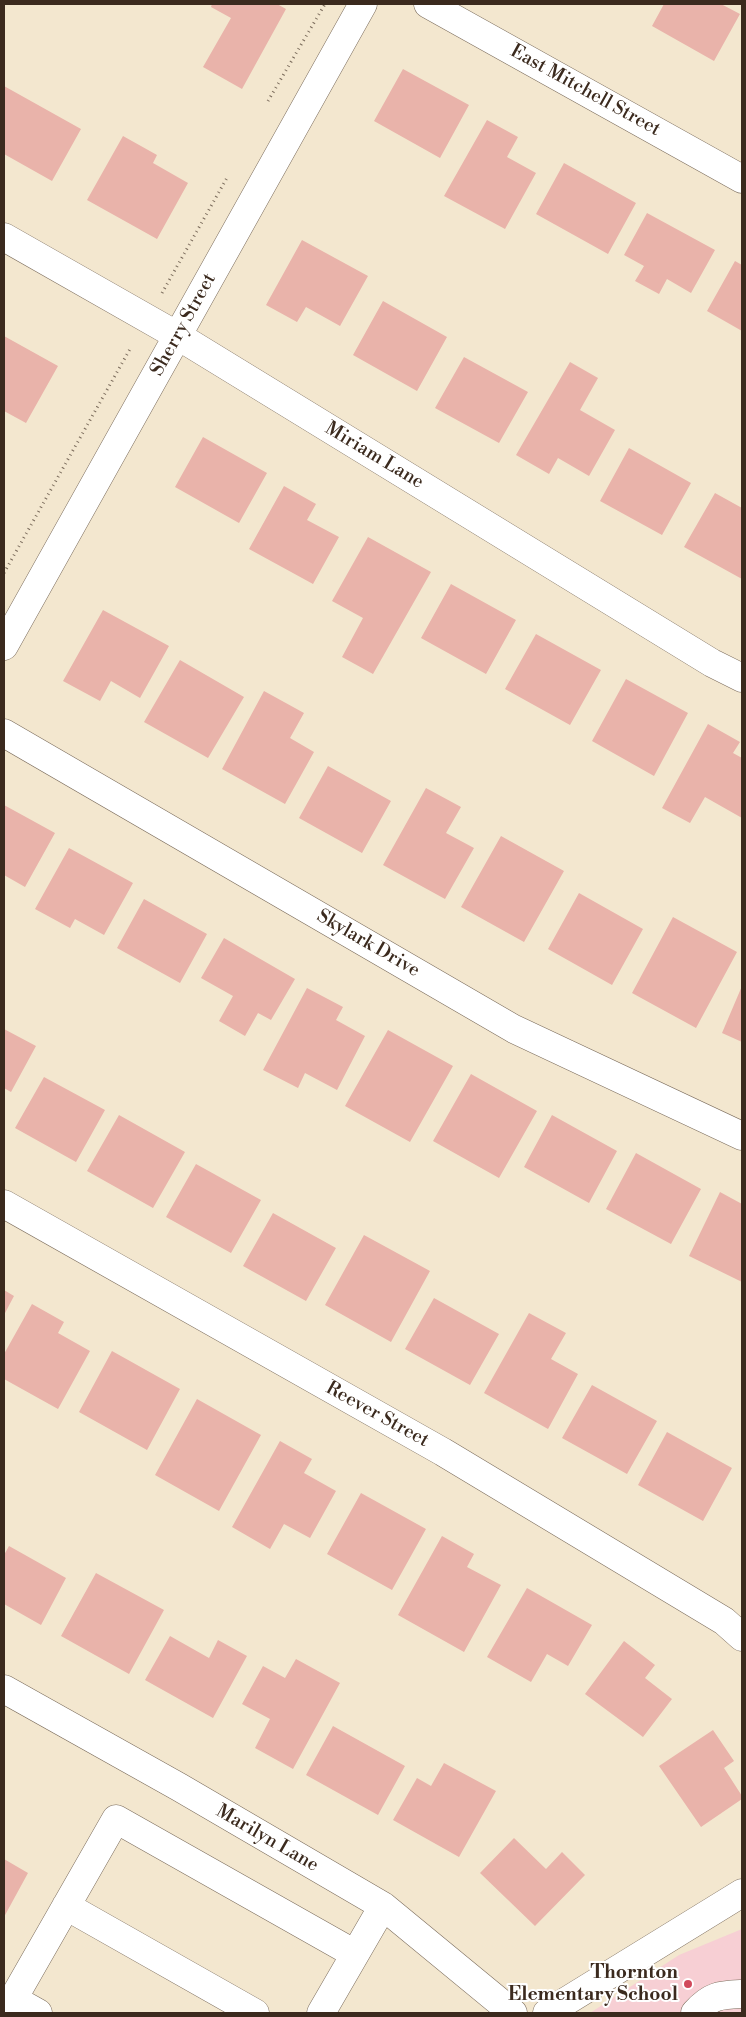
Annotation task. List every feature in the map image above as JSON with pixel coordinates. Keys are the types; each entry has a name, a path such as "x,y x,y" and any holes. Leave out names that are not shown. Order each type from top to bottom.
{"street":[{"name":"Sherry Street","path":"4,646 363,4"},
{"name":"East Mitchell Street","path":"428,4 742,179"},
{"name":"Miriam Lane","path":"4,237 178,336 712,663 742,678"},
{"name":"Skylark Drive","path":"4,733 514,1029 742,1136"},
{"name":"Reever Street","path":"4,1204 443,1452 724,1621 742,1637"},
{"name":"Marilyn Lane","path":"4,1689 179,1787 383,1906 513,2013"},
{"path":"38,2013 9,2006 116,1819 355,1954"},
{"path":"546,2013 742,1893"},
{"path":"66,1906 255,2013"},
{"path":"321,2013 383,1906"},
{"path":"695,2013 718,1995 742,1994"}],"path":[{"path":"268,101 325,4"},
{"path":"160,295 228,176"},
{"path":"4,572 130,349"}],"shaded area":[{"name":"Thornton Elementary School","path":"742,1929 742,2013 590,2013 679,1955"}],"building":[{"path":"212,4 277,4 286,9 242,89 203,67 231,18 211,7"},
{"path":"664,4 721,4 740,14 714,61 652,26"},
{"path":"403,69 469,105 440,158 374,121"},
{"path":"4,86 81,129 52,181 4,154"},
{"path":"487,120 518,137 507,157 536,173 505,229 444,196"},
{"path":"123,136 157,155 153,163 188,183 157,239 87,200"},
{"path":"564,163 636,203 608,254 536,214"},
{"path":"647,213 715,250 691,293 667,279 659,294 635,281 644,266 624,255"},
{"path":"302,240 368,276 340,326 306,307 297,322 266,305"},
{"path":"735,261 742,265 742,331 707,311"},
{"path":"383,301 447,337 417,391 353,355"},
{"path":"4,336 58,366 26,423 4,411"},
{"path":"464,357 528,392 499,443 435,408"},
{"path":"570,362 598,378 580,410 615,430 589,476 558,458 549,474 516,455"},
{"path":"203,437 267,473 239,523 175,487"},
{"path":"629,448 691,483 662,535 600,501"},
{"path":"284,486 316,504 307,520 339,537 313,584 249,549"},
{"path":"715,493 742,508 742,579 684,547"},
{"path":"368,537 431,572 373,674 342,657 363,618 332,601"},
{"path":"451,584 516,620 486,674 421,638"},
{"path":"103,610 169,646 140,698 111,681 100,701 63,681"},
{"path":"536,634 601,670 570,725 505,689"},
{"path":"180,660 244,697 208,758 144,722"},
{"path":"626,679 688,713 654,776 592,741"},
{"path":"264,691 304,713 290,738 314,752 285,804 222,769"},
{"path":"708,724 740,742 733,753 742,758 742,818 705,797 690,823 662,808"},
{"path":"328,766 391,801 362,853 299,818"},
{"path":"426,788 461,807 446,833 474,848 445,899 383,865"},
{"path":"4,805 55,833 25,887 4,875"},
{"path":"501,836 564,871 524,942 461,907"},
{"path":"69,848 133,883 104,935 75,919 70,928 35,909"},
{"path":"579,893 643,929 612,985 548,949"},
{"path":"144,899 207,934 180,983 117,948"},
{"path":"673,917 737,952 696,1028 632,993"},
{"path":"224,938 295,979 271,1020 258,1013 245,1036 219,1021 233,996 201,978"},
{"path":"742,986 742,1042 722,1033"},
{"path":"307,988 343,1007 336,1020 365,1036 337,1090 305,1073 298,1088 263,1070"},
{"path":"4,1029 36,1046 11,1092 4,1088"},
{"path":"388,1030 453,1066 410,1142 345,1106"},
{"path":"471,1074 537,1111 499,1178 433,1141"},
{"path":"44,1077 105,1110 76,1162 15,1128"},
{"path":"119,1115 185,1152 153,1208 87,1171"},
{"path":"552,1115 617,1151 589,1203 524,1167"},
{"path":"636,1153 701,1189 671,1244 606,1209"},
{"path":"196,1164 261,1200 231,1253 166,1217"},
{"path":"720,1192 742,1204 742,1282 689,1256"},
{"path":"273,1213 336,1248 306,1301 243,1266"},
{"path":"364,1235 430,1271 391,1342 325,1305"},
{"path":"4,1290 14,1296 4,1315"},
{"path":"434,1298 499,1334 470,1385 405,1349"},
{"path":"32,1304 64,1322 58,1333 90,1351 58,1409 4,1379 4,1354"},
{"path":"529,1313 566,1333 551,1359 578,1374 548,1429 484,1393"},
{"path":"112,1351 180,1389 147,1450 79,1412"},
{"path":"592,1385 657,1421 627,1474 562,1438"},
{"path":"197,1399 261,1435 219,1511 155,1475"},
{"path":"667,1432 732,1468 703,1521 638,1485"},
{"path":"280,1441 312,1459 304,1473 336,1491 310,1538 284,1524 270,1549 232,1527"},
{"path":"361,1493 426,1529 392,1590 327,1554"},
{"path":"442,1536 474,1554 467,1567 501,1585 464,1652 398,1615"},
{"path":"9,1546 66,1578 41,1625 4,1604 4,1555"},
{"path":"96,1573 164,1610 129,1674 61,1636"},
{"path":"527,1588 592,1625 568,1666 547,1654 531,1682 487,1657"},
{"path":"170,1636 209,1658 218,1640 247,1656 213,1718 145,1680"},
{"path":"624,1641 655,1665 645,1678 672,1699 643,1737 585,1694"},
{"path":"296,1659 340,1683 293,1769 255,1748 270,1719 242,1704 263,1666 285,1678"},
{"path":"333,1726 405,1766 378,1815 306,1775"},
{"path":"713,1730 734,1761 724,1768 742,1796 742,1799 701,1827 659,1766"},
{"path":"444,1763 496,1791 459,1857 393,1820 417,1778 431,1786"},
{"path":"514,1838 546,1869 562,1852 585,1875 535,1926 480,1873"},
{"path":"4,1859 28,1873 4,1917"}],"place":[{"name":"Thornton Elementary School","path":"688,1984"}]}
